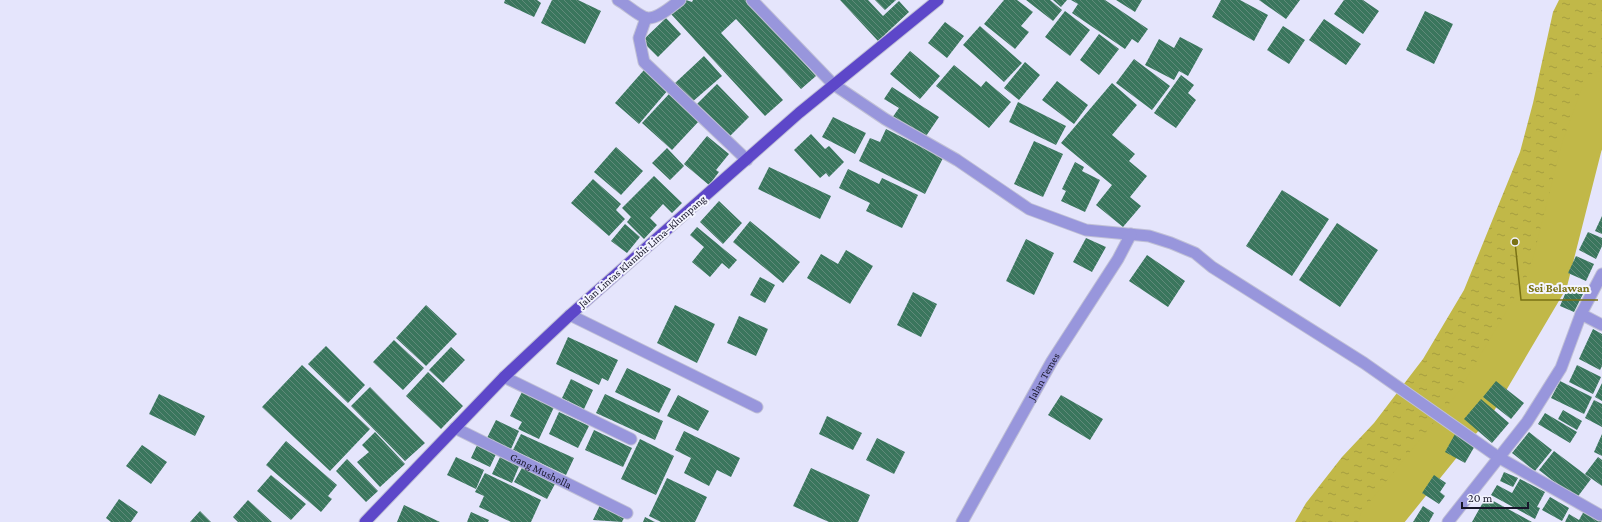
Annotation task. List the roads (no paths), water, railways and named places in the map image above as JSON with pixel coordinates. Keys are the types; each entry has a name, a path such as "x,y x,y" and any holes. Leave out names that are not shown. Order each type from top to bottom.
{"main road":[{"name":"Jalan Lintas Klambir Lima–Klumpang","path":"369,521 504,377 570,315 833,84 938,0"}],"street":[{"path":"618,0 646,18 652,18 680,0"},
{"path":"752,0 833,84 885,119 957,160 1029,209 1086,230 1149,236 1195,253 1212,267 1364,363 1459,428 1498,457 1600,515"},
{"path":"646,18 640,38 644,62 747,160"},
{"name":"Jalan Temes","path":"962,522 1052,361 1118,259 1132,234"},
{"path":"1448,522 1527,422 1561,368 1581,314 1602,274"},
{"path":"1581,314 1602,325"},
{"path":"570,315 757,407"},
{"path":"504,377 631,439"},
{"name":"Gang Musholla","path":"455,428 627,513"}],"water":[{"path":"1559,0 1602,0 1602,74 1570,187 1523,294 1487,356 1399,479 1374,522 1295,522 1306,503 1342,457 1374,423 1423,359 1464,290 1520,152 1533,103 1553,12"}],"waterway":[{"path":"1379,522 1476,402 1548,280 1582,146 1602,91"}],"place":[{"name":"Sei Belawan","path":"1515,242"}]}
